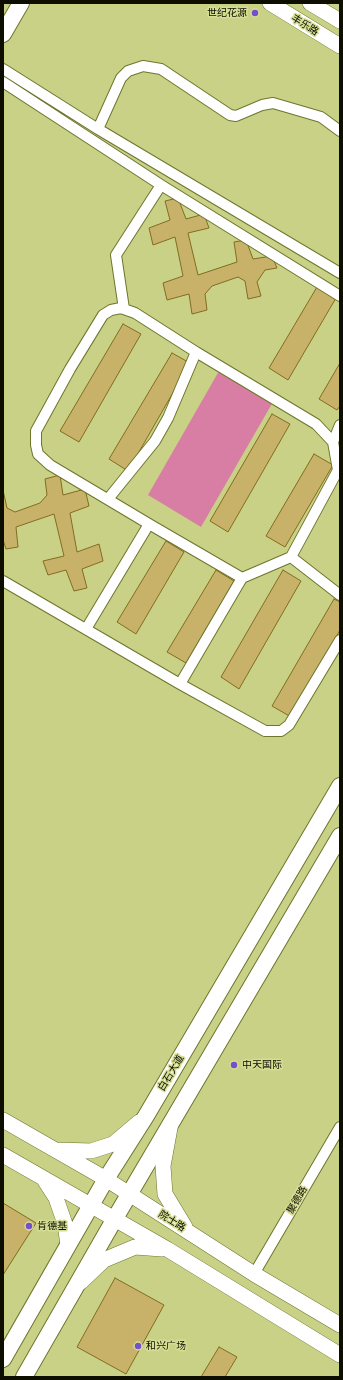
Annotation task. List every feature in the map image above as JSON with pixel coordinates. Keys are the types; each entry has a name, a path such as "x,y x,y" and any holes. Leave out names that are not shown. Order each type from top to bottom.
{"main road":[{"path":"3,34 21,3"},
{"name":"丰乐路","path":"270,3 340,46"},
{"path":"310,3 340,21"},
{"name":"白石大道","path":"3,1359 106,1179 146,1116 340,786"},
{"path":"24,1377 114,1220 340,836"},
{"path":"54,1150 91,1151 114,1144 146,1116"},
{"name":"院士路","path":"3,1120 106,1179 254,1274 340,1325"},
{"path":"171,1123 163,1166 165,1194 186,1230"},
{"path":"3,1155 167,1249 340,1355"},
{"path":"43,1178 56,1198 65,1224 68,1245"},
{"path":"78,1285 104,1260 135,1247 167,1249"}],"street":[{"path":"98,129 121,78 128,71 144,66 160,69 230,115 236,116 262,105 272,103 321,117 340,132"},
{"path":"3,69 98,129 340,273"},
{"path":"3,82 161,185 340,296"},
{"path":"124,309 116,255 161,185"},
{"path":"242,578 50,465 38,454 35,435 36,431 70,369 103,315 106,312 115,309 124,309 135,313 196,352 316,424 333,442"},
{"path":"108,500 155,441 168,418 196,352"},
{"path":"180,684 242,578 291,557 338,470 333,442 340,425"},
{"path":"86,629 148,524"},
{"path":"291,557 340,595"},
{"path":"3,581 180,684 265,731 281,731 289,726 340,640"},
{"name":"聚德路","path":"254,1274 340,1127"}],"shaded area":[{"path":"219,371 273,402 201,527 148,495"}],"building":[{"path":"178,198 186,219 204,214 209,228 188,233 198,275 237,262 234,242 246,240 253,259 272,256 277,268 265,270 257,282 261,296 248,299 245,281 238,277 212,286 205,294 207,310 192,314 189,294 167,300 163,283 183,276 175,237 153,245 149,228 170,220 165,201"},
{"path":"317,287 336,298 288,380 269,368"},
{"path":"123,324 141,334 79,442 60,431"},
{"path":"172,353 190,363 128,471 109,459"},
{"path":"340,363 340,406 337,410 319,399"},
{"path":"272,414 290,424 228,532 210,521"},
{"path":"314,454 333,465 285,547 266,536"},
{"path":"60,475 63,495 85,489 89,506 70,513 77,552 99,544 103,561 82,569 87,588 74,591 66,570 48,575 43,561 64,556 54,514 16,527 18,547 6,549 3,540 3,490 7,508 15,512 40,503 47,495 45,479"},
{"path":"166,541 184,552 136,634 117,622"},
{"path":"216,570 234,581 186,663 167,652"},
{"path":"283,570 301,581 239,689 221,677"},
{"path":"334,599 340,602 340,630 291,717 272,706"},
{"path":"3,1203 36,1223 3,1275"},
{"path":"115,1278 164,1305 126,1374 77,1347"},
{"path":"219,1347 237,1357 225,1377 201,1377"}],"place":[{"name":"世纪花源","path":"255,13"},
{"name":"中天国际","path":"234,1065"},
{"name":"肯德基","path":"29,1226"},
{"name":"和兴广场","path":"138,1346"}]}
